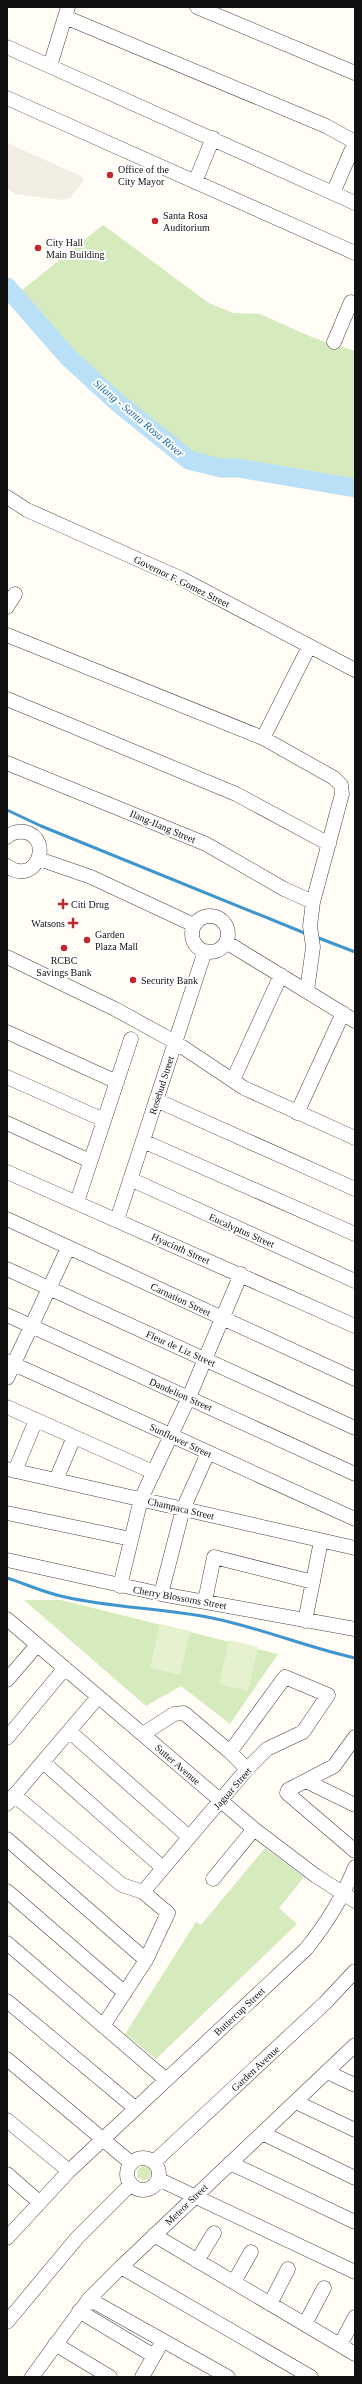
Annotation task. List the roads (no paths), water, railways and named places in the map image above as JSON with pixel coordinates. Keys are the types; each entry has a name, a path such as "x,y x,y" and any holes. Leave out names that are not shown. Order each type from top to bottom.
{"street":[{"path":"197,7 355,73"},
{"path":"50,66 66,12 326,126 355,142 333,193"},
{"path":"7,47 213,138 355,203"},
{"path":"7,98 355,253"},
{"path":"195,182 213,138"},
{"path":"334,342 349,301"},
{"name":"Governor F. Gomez Street","path":"7,497 27,510 182,579 355,670"},
{"path":"7,607 15,594"},
{"path":"7,635 263,738 334,778 341,784 342,794 313,902 310,926 313,947 307,991"},
{"path":"263,738 309,647"},
{"path":"7,699 236,794 329,844"},
{"name":"Ilang-Ilang Street","path":"7,763 206,844 284,889 313,902"},
{"path":"7,837 18,832 33,836 38,843 39,859 34,866 27,871 8,871"},
{"path":"39,859 91,877 194,924"},
{"path":"205,916 219,918 227,928 226,942 217,950 205,951 198,947 193,940 192,932 194,924 205,916"},
{"path":"226,942 355,1021"},
{"name":"Rosebud Street","path":"117,1220 205,951"},
{"path":"7,957 115,1009 175,1042 233,1080 297,1113 355,1138"},
{"path":"233,1080 281,976"},
{"path":"297,1113 343,1013"},
{"path":"7,1032 117,1082"},
{"path":"77,1202 131,1038"},
{"path":"7,1077 104,1120"},
{"path":"156,1100 355,1189"},
{"path":"7,1123 90,1161"},
{"path":"143,1141 355,1234"},
{"name":"Hyacinth Street","path":"7,1172 355,1326"},
{"name":"Eucalyptus Street","path":"130,1179 355,1281"},
{"name":"Carnation Street","path":"7,1219 355,1379"},
{"path":"7,1378 10,1362 31,1326 68,1248"},
{"name":"Fleur de Liz Street","path":"7,1269 355,1428"},
{"path":"120,1586 142,1499 153,1472 189,1398 240,1274"},
{"name":"Dandelion Street","path":"7,1315 355,1474"},
{"name":"Sunflower Street","path":"10,1362 355,1519"},
{"path":"7,1407 153,1472"},
{"path":"11,1470 36,1420"},
{"path":"56,1480 74,1437"},
{"path":"161,1594 183,1509 208,1453"},
{"name":"Champaca Street","path":"11,1470 355,1548"},
{"path":"7,1513 131,1539"},
{"path":"305,1620 321,1541"},
{"path":"205,1601 214,1558 313,1582"},
{"name":"Cherry Blossoms Street","path":"7,1560 120,1586 355,1629"},
{"name":"Sutter Avenue","path":"7,1619 254,1829 316,1876 349,1898"},
{"path":"7,1680 37,1645"},
{"path":"7,1738 65,1668"},
{"name":"Jaguar Street","path":"143,1892 247,1769 267,1749 303,1732 328,1694 285,1677 230,1752"},
{"path":"98,1697 11,1800 122,1886 143,1892 168,1913 146,1960 103,2026"},
{"path":"143,1734 174,1714 184,1713 230,1752 247,1769"},
{"path":"69,1732 189,1837"},
{"path":"355,1737 334,1766 288,1790 287,1794 355,1850"},
{"path":"43,1762 163,1868"},
{"path":"306,1781 355,1805"},
{"path":"213,1879 254,1829"},
{"path":"7,1839 146,1960"},
{"name":"Buttercup Street","path":"7,2238 69,2171 165,2079 306,1949 349,1898 355,1867"},
{"path":"7,1891 124,1993"},
{"path":"7,1943 165,2079"},
{"name":"Garden Avenue","path":"154,2162 325,2003 355,1971"},
{"path":"7,2001 135,2108"},
{"name":"Meteor Street","path":"32,2377 89,2299 193,2196 262,2134 355,2045"},
{"path":"7,2059 131,2163"},
{"path":"327,2072 355,2085"},
{"path":"296,2102 355,2130"},
{"path":"7,2120 69,2171"},
{"path":"262,2134 355,2178"},
{"path":"145,2158 154,2162 159,2170 158,2179 155,2185 143,2190 131,2184 128,2177 128,2170 131,2163 145,2158"},
{"path":"230,2162 355,2222"},
{"path":"7,2174 39,2202"},
{"path":"158,2179 355,2272"},
{"path":"7,2322 77,2238 131,2184"},
{"path":"197,2261 214,2233"},
{"path":"154,2235 355,2354"},
{"path":"234,2282 251,2252"},
{"path":"121,2267 312,2377"},
{"path":"270,2304 288,2269"},
{"path":"305,2324 324,2288"},
{"path":"89,2299 228,2377"},
{"path":"79,2311 154,2356"},
{"path":"340,2345 355,2317"},
{"path":"142,2377 163,2340"},
{"path":"55,2344 110,2377"}],"waterway":[{"name":"Silang - Santa Rosa River","path":"7,287 68,357 117,402 189,460 221,468 238,468 355,488"},
{"path":"7,810 41,826 307,934"},
{"path":"316,937 355,952"},
{"path":"7,1578 50,1593 83,1601 175,1612 230,1622 319,1649 355,1658"}],"place":[{"name":"Office of the City Mayor","path":"110,175"},
{"name":"Santa Rosa Auditorium","path":"155,221"},
{"name":"City Hall Main Building","path":"38,248"},
{"name":"Citi Drug","path":"63,904"},
{"name":"Watsons","path":"73,923"},
{"name":"Garden Plaza Mall","path":"87,940"},
{"name":"RCBC Savings Bank","path":"64,948"},
{"name":"Security Bank","path":"133,980"}]}
